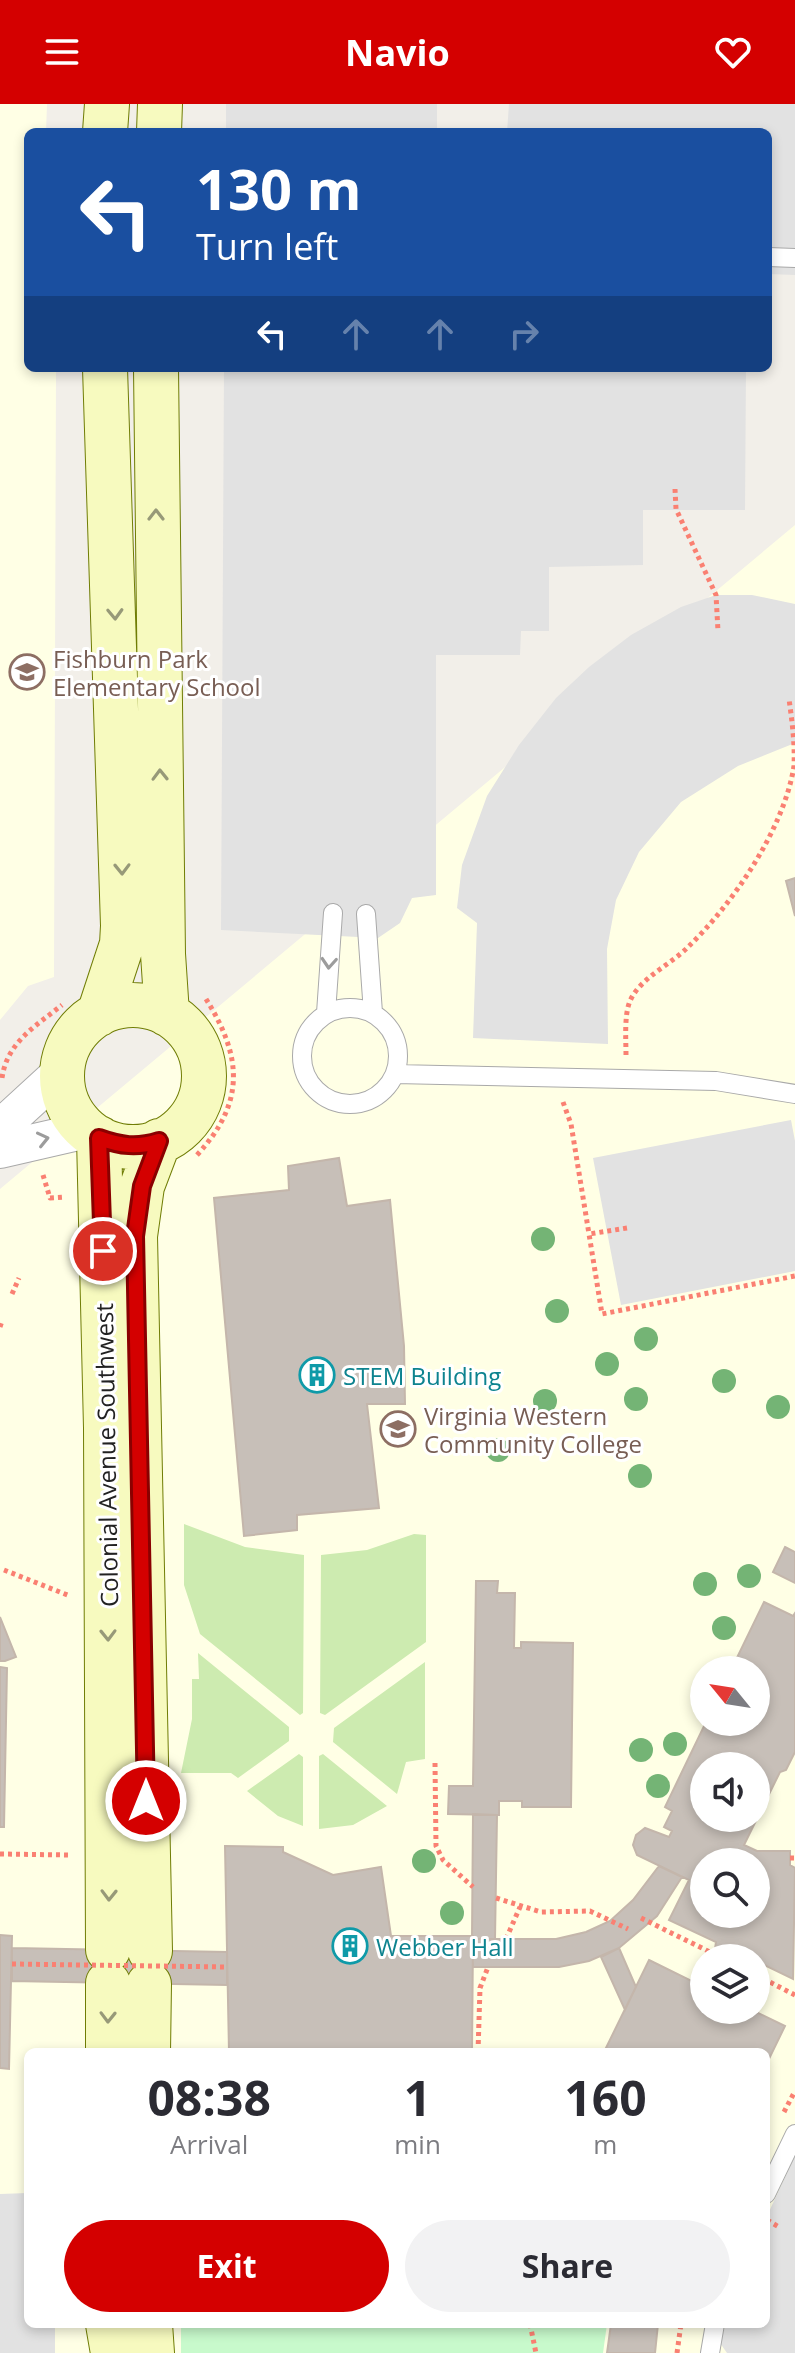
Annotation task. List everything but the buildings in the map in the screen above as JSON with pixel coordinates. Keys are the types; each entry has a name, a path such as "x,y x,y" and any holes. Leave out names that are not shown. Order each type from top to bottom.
{"main road":[{"path":"105,128 107,104"},
{"path":"159,128 160,104"},
{"path":"105,372 122,944 84,1007 86,1021 71,1040 61,1072 68,1106 93,1134 120,1146 178,1149 183,1126 197,1106 204,1083 202,1059 163,954 156,372"},
{"path":"84,1007 131,1004 155,1007 183,1001"},
{"name":"Colonial Avenue Southwest","path":"93,1134 129,1967 147,2048"},
{"name":"Colonial Avenue Southwest","path":"109,2048 129,1967 135,1236 142,1186 178,1149"},
{"path":"109,2328 113,2353"},
{"path":"150,2328 152,2353"}],"street":[{"path":"0,1128 61,1072"},
{"path":"0,1150 93,1134"}],"lane":[{"path":"772,257 795,258"},
{"path":"326,1013 333,913"},
{"path":"366,914 373,1013"},
{"path":"350,1007 373,1013 391,1028 399,1050 395,1074 376,1097 350,1106 327,1099 309,1082 301,1056 308,1030 326,1013 350,1007"},
{"path":"395,1074 716,1081 795,1094"},
{"path":"770,2186 795,2134"},
{"path":"710,2353 714,2328"}],"path":[{"path":"675,489 676,509 716,595 718,631"},
{"path":"626,1078 629,1002 646,979 669,965 705,931 737,891 783,804 794,765 795,736 789,699"},
{"path":"178,1149 218,1132 230,1107 233,1080 231,1051 224,1028 183,1001"},
{"path":"6,1088 1,1076 17,1041 84,1007"},
{"path":"563,1102 571,1124 602,1314 795,1276"},
{"path":"40,1168 50,1198 72,1197"},
{"path":"589,1234 627,1228"},
{"path":"12,1294 19,1278"},
{"path":"4,1570 71,1597"},
{"path":"435,1763 436,1846 443,1860 473,1887"},
{"path":"0,1854 70,1855"},
{"path":"496,1898 520,1907 567,1913 590,1911 628,1929"},
{"path":"506,1939 520,1907"},
{"path":"641,1918 694,1944"},
{"path":"12,1964 227,1967"},
{"path":"478,2048 480,1988 488,1967"},
{"path":"770,1982 795,1995"},
{"path":"770,2222 779,2227"},
{"path":"531,2328 536,2353"},
{"path":"677,2353 680,2328"}],"shaded area":[{"name":"Fishburn Park Elementary School","path":"0,104 47,104 46,128 24,128 24,372 56,372 54,977 28,986 0,1020"},
{"path":"226,104 437,104 437,128 226,128"},
{"path":"509,104 795,104 795,275 772,274 772,128 507,128"},
{"path":"224,372 746,372 745,510 643,510 643,565 549,567 549,631 521,631 520,655 436,655 436,895 412,898 400,923 378,938 221,930"},
{"name":"Virginia Western Community College","path":"795,525 795,2353 0,2353 0,1189"},
{"path":"716,595 752,595 795,604 795,743 738,766 681,802 639,852 616,900 607,949 608,1044 473,1038 477,923 457,908 462,865 487,796 519,745 556,698 589,667 631,635 681,607"},
{"path":"791,1120 795,1141 795,1271 621,1305 593,1158"},
{"path":"795,2156 795,2353 727,2353 720,2343 725,2328 770,2328 770,2209"},
{"path":"24,2193 24,2328 55,2328 55,2353 0,2353 0,2194"}],"green space":[{"path":"184,1524 245,1547 304,1555 303,1713 300,1715 200,1634 184,1585"},
{"path":"414,1534 426,1535 426,1642 325,1715 320,1713 321,1555 367,1550"},
{"path":"198,1653 289,1727 289,1741 238,1778 231,1773 181,1773 192,1719 192,1679 199,1679"},
{"path":"425,1662 425,1759 406,1762 397,1794 333,1742 334,1728"},
{"path":"299,1754 303,1757 303,1826 278,1816 247,1791"},
{"path":"323,1754 387,1806 353,1825 319,1829 319,1756"},
{"path":"181,2328 606,2328 603,2353 181,2353"}],"place":[{"name":"Fishburn Park Elementary School","path":"27,672"},
{"name":"STEM Building","path":"317,1375"},
{"name":"Virginia Western Community College","path":"398,1429"},
{"name":"Webber Hall","path":"350,1946"}],"route":[{"path":"103,1251 99,1138 120,1146 143,1146 159,1141 142,1186 135,1236 146,1801"}]}
